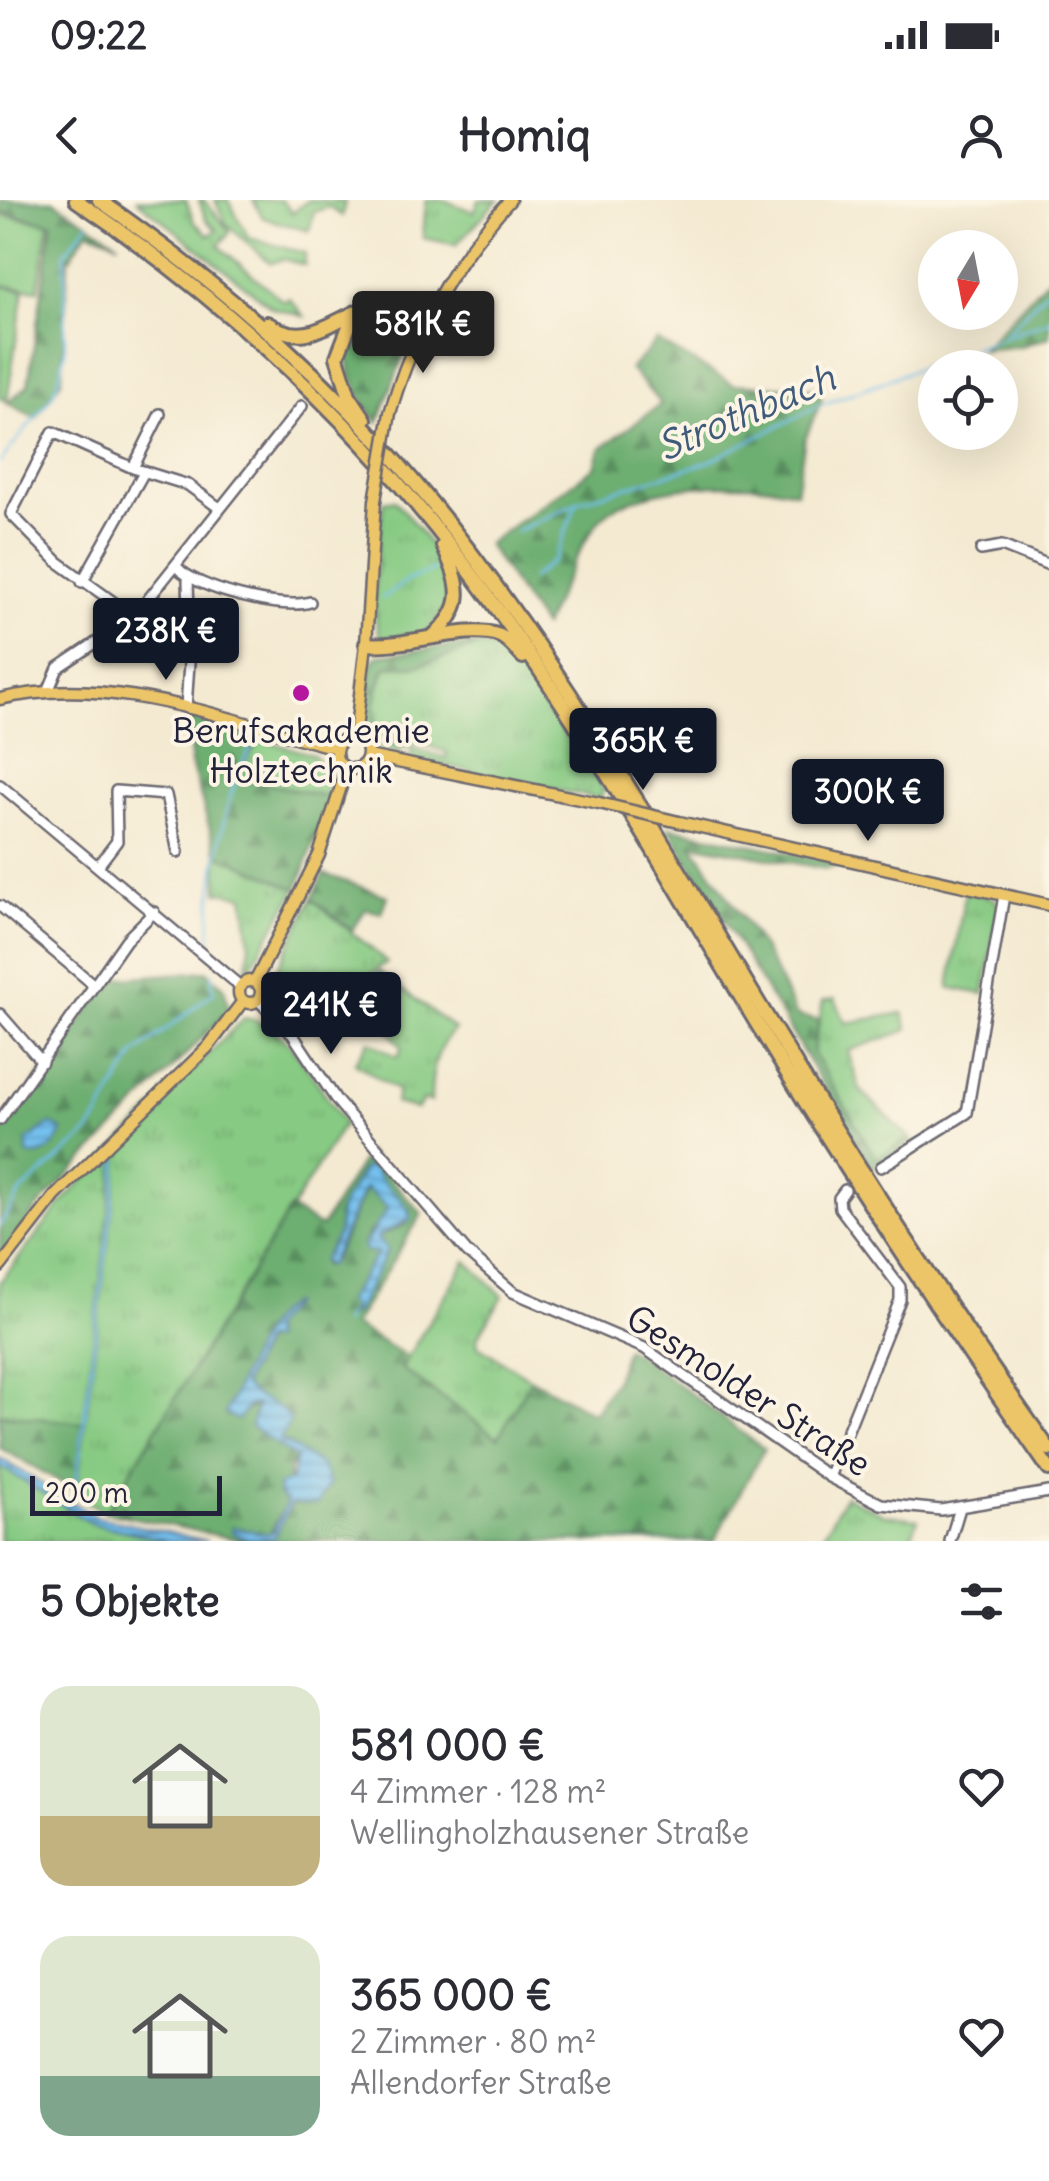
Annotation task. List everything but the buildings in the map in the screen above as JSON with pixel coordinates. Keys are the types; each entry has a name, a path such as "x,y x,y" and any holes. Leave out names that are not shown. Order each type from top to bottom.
{"highway":[{"path":"76,200 142,245 248,330 345,424 433,525 547,680 860,1190 1049,1468"},
{"path":"99,200 224,294 285,334 315,334 389,304 428,316"},
{"path":"224,294 381,444 464,546 545,656 862,1173 1049,1449"},
{"path":"353,317 339,342 340,373 381,444"},
{"path":"428,640 456,612 458,589 433,525"},
{"path":"366,644 428,640 470,632 502,636 547,680"}],"main road":[{"path":"354,736 366,644 375,501 390,414 428,316 470,248 510,200"},
{"path":"0,699 49,690 108,692 186,708 336,748"},
{"path":"336,748 354,736 366,743 368,756 363,765 346,768"},
{"path":"336,748 339,762 346,768"},
{"path":"368,756 599,803 1049,905"},
{"path":"0,1267 55,1196 208,1047 243,1001 240,986 255,982 304,890 346,768"},
{"path":"243,1001 258,1000 261,990 255,982"}],"street":[{"path":"49,690 58,668 134,618 218,507 302,406"},
{"path":"82,582 138,470 160,414"},
{"path":"134,618 82,582 11,514 53,432 138,470 188,485 218,507"},
{"path":"981,550 1002,546 1049,565"},
{"path":"177,566 188,580 190,648 186,708"},
{"path":"188,580 280,605 310,602"},
{"path":"0,785 240,986"},
{"path":"98,866 117,841 116,791 124,789 166,795 178,852"},
{"path":"882,1167 966,1113 1004,895"},
{"path":"0,906 94,984"},
{"path":"0,1120 94,984 154,912"},
{"name":"Gesmolder Straße","path":"258,1000 293,1034 360,1128 488,1272 539,1306 644,1348 829,1478 888,1506 922,1511 960,1508 1049,1492"},
{"path":"0,1014 42,1062"},
{"path":"829,1478 900,1300 900,1287 840,1208 839,1198 845,1190"},
{"path":"950,1541 960,1508"}],"green space":[{"path":"0,200 53,200 119,243 88,230 68,261 62,379 36,418 7,403 28,385 52,223 0,212"},
{"path":"137,200 186,200 194,222 209,235 217,230 206,220 199,200 204,200 230,232 219,246 284,302 289,298 304,316 273,308"},
{"path":"215,200 228,200 249,238 305,253 305,265 283,259 271,263 226,224"},
{"path":"253,200 281,200 293,213 308,200 345,202 342,216 329,207 314,212 309,231 263,218"},
{"path":"426,200 444,200 474,212 479,200 498,200 456,245 423,238"},
{"path":"0,215 49,223 38,290 0,285"},
{"path":"1049,277 1049,337 1022,346 981,350 1000,330 1018,330 1018,310"},
{"path":"0,286 24,290 7,400 0,399"},
{"path":"391,311 404,314 415,326 378,422 351,374 349,343 356,329"},
{"path":"657,341 733,384 821,389 821,401 805,439 796,492 751,485 691,487 634,499 612,510 597,523 582,548 543,627 487,544 595,467 600,449 661,404 630,369"},
{"path":"395,500 442,566 448,584 447,601 439,618 423,634 382,638 375,612 378,552 383,502"},
{"path":"481,645 511,657 604,790 600,799 409,758 412,748 446,758 447,752 417,742 402,750 381,735 374,716 386,667 419,665"},
{"path":"481,645 419,665 385,667 375,705 376,726 381,735 402,750 396,753 378,746 363,724 372,662 379,655"},
{"path":"189,718 260,739 247,758 240,779 331,797 297,889 217,854 191,763"},
{"path":"260,739 314,755 331,775 326,796 240,779 247,758"},
{"path":"668,827 843,864 827,869 692,844 763,948 797,1016 819,1020 813,1053 876,1159 910,1138 914,1142 873,1168"},
{"path":"217,854 297,889 246,974 250,944 244,896 218,892"},
{"path":"324,874 387,896 381,913 366,909 352,930 312,899"},
{"path":"965,892 994,898 999,907 984,994 949,988"},
{"path":"312,899 387,962 351,989 342,981 317,1001 321,1012 298,1027 292,1025 272,980"},
{"path":"206,971 224,987 229,1010 39,1206 0,1258 0,1130 112,979"},
{"path":"380,972 454,1029 435,1063 431,1102 423,1100 417,1109 395,1103 398,1091 355,1063 369,1041 398,1057 402,1047 355,990"},
{"path":"835,999 846,1023 903,1013 908,1030 848,1051 860,1090 910,1138 876,1159 813,1053 823,1001"},
{"path":"244,1018 260,1022 289,1044 344,1123 106,1512 76,1496 121,1141"},
{"path":"117,1146 83,1423 0,1414 0,1282 66,1198"},
{"path":"367,1152 422,1214 353,1325 408,1357 402,1369 498,1438 531,1379 593,1413 614,1382 626,1348 764,1449 714,1541 244,1541 106,1512 290,1209 321,1227","holes":["365,1167 411,1211 407,1224 377,1237 383,1257 354,1311 347,1301 378,1252 368,1235 385,1219 388,1208 366,1187 334,1260 325,1266 322,1261 338,1234 340,1208","291,1302 270,1329 243,1384 247,1391 287,1413 280,1439 322,1466 329,1484 317,1504 292,1504 269,1540 252,1538 269,1535 287,1502 289,1470 296,1458 252,1426 257,1405 243,1411 233,1399 263,1333"]},
{"path":"466,1261 503,1296 477,1338 478,1346 531,1379 498,1438 401,1368"},
{"path":"0,1414 83,1423 75,1490 0,1448"},
{"path":"0,1466 91,1523 170,1541 0,1541"},
{"path":"845,1496 885,1515 918,1519 910,1541 820,1541"}],"water":[{"path":"51,1124 62,1130 53,1146 44,1153 27,1154 27,1141"},
{"path":"373,1166 405,1205 410,1219 377,1237 387,1251 356,1312 349,1315 353,1309 347,1301 378,1252 367,1252 363,1246 388,1208 365,1187 329,1266 322,1261 338,1234 340,1208 365,1167"},
{"path":"292,1303 270,1329 273,1340 264,1340 243,1384 286,1415 290,1421 280,1439 322,1466 329,1484 317,1504 291,1504 274,1538 247,1539 233,1533 232,1527 273,1532 287,1502 278,1493 279,1485 291,1480 296,1458 251,1426 257,1405 249,1405 238,1420 225,1413 261,1336 280,1311"},
{"path":"0,1458 96,1517 207,1541 170,1541 91,1523 0,1466"}],"waterway":[{"path":"0,462 52,396 60,375 65,351 65,253 89,222"},
{"path":"1006,333 1049,288"},
{"name":"Strothbach","path":"973,348 1049,320"},
{"name":"Strothbach","path":"531,579 555,559 577,502 708,462 818,406 918,368"},
{"path":"517,531 576,503"},
{"path":"382,598 410,579 444,566"},
{"name":"Strothbach","path":"211,956 215,873 226,811 235,782 259,736"},
{"name":"Strothbach","path":"0,1225 21,1192 90,1131 135,1054 213,993 212,973"},
{"path":"75,1492 118,1156"},
{"path":"344,1323 347,1314"}],"place":[{"name":"Berufsakademie Holztechnik","path":"301,693"}]}
